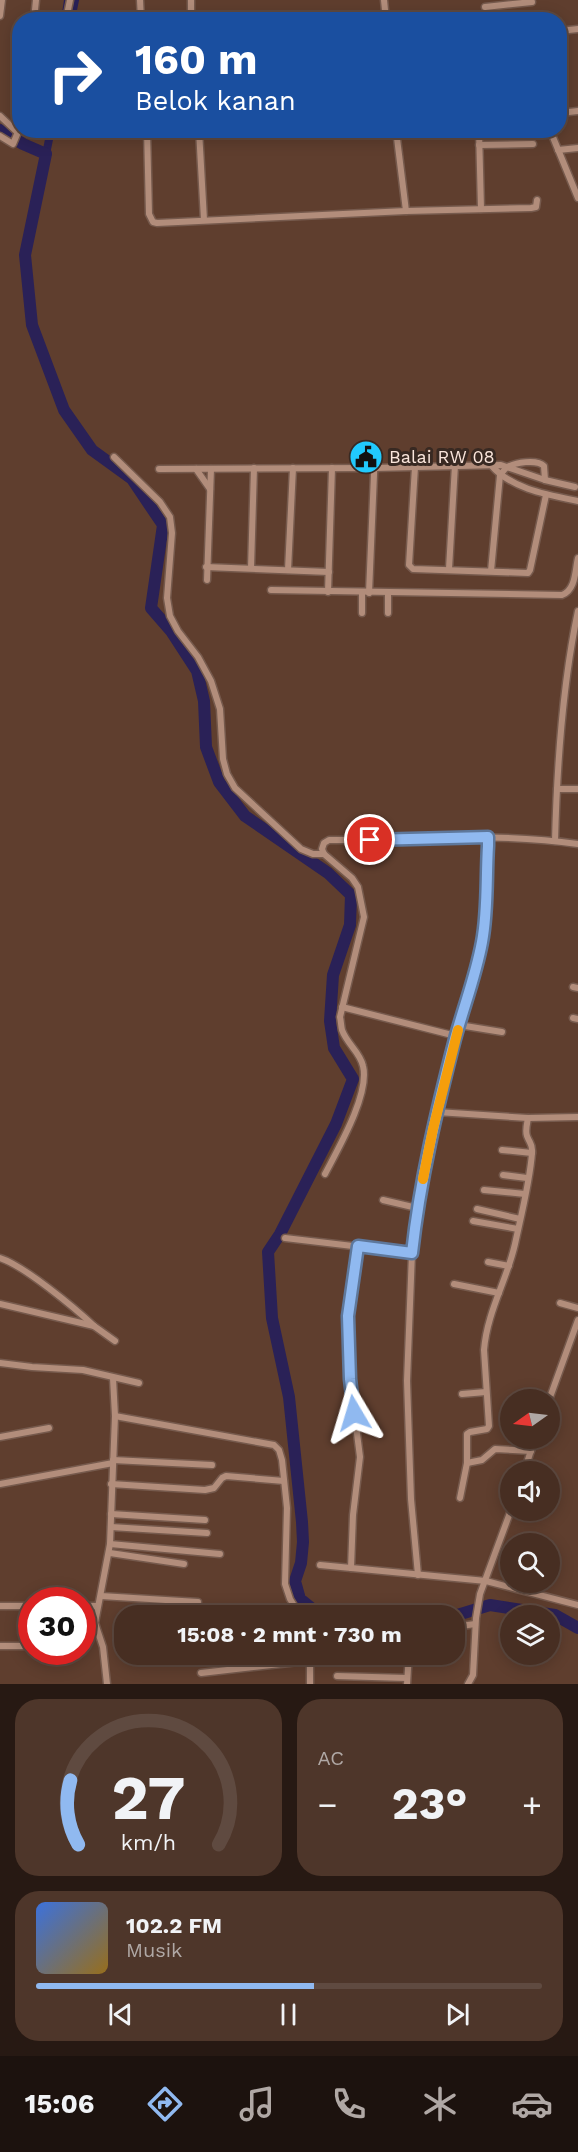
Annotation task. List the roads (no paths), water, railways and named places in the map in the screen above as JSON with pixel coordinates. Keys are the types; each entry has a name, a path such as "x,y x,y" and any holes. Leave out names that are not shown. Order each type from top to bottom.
{"street":[{"path":"0,16 2,0"},
{"path":"485,8 532,1"},
{"path":"0,116 12,129"},
{"path":"147,138 150,218 157,223 406,211 531,208 536,207 537,200"},
{"path":"199,138 204,220"},
{"path":"397,138 406,211"},
{"path":"479,138 481,209"},
{"path":"553,138 578,198"},
{"path":"479,145 533,144"},
{"path":"558,150 578,148"},
{"path":"362,613 375,451"},
{"path":"114,457 155,496 170,517 172,533 167,598 170,616 178,631 198,657 211,681 220,709 223,759 227,774 235,788 301,849 314,854 324,854 352,878 358,887 364,917 340,1017 343,1031 361,1060 364,1069 363,1078 358,1104 325,1174"},
{"path":"491,571 500,476 507,468 520,463 542,463 545,480"},
{"path":"449,569 455,465"},
{"path":"491,465 500,476 546,495 578,501"},
{"path":"159,469 501,465 545,480 576,485 574,494 578,501"},
{"path":"415,467 410,567 413,569 524,574 530,570 546,495"},
{"path":"251,568 254,468"},
{"path":"288,570 293,468"},
{"path":"328,592 332,468"},
{"path":"196,469 210,490"},
{"path":"207,580 211,469"},
{"path":"271,590 388,594 562,595 567,594 572,588 578,558"},
{"path":"206,567 329,572"},
{"path":"388,594 388,614"},
{"path":"555,841 556,789 569,660 578,615"},
{"path":"569,660 578,661"},
{"path":"556,789 578,789"},
{"path":"324,854 323,844 329,840 555,841 578,844"},
{"path":"418,1575 411,1499 407,1381 412,1253 417,1208 437,1112 459,1025 477,970 483,939 488,842"},
{"path":"342,1007 456,1036"},
{"path":"459,1025 502,1032"},
{"path":"437,1112 528,1118 578,1117"},
{"path":"460,1498 467,1463 468,1433 489,1428 485,1338 488,1322 509,1266 525,1194 532,1153 532,1145 526,1135 528,1118"},
{"path":"502,1150 532,1153"},
{"path":"503,1176 528,1178"},
{"path":"484,1190 525,1194"},
{"path":"383,1200 417,1208"},
{"path":"477,1209 520,1219"},
{"path":"472,1221 518,1229"},
{"path":"285,1238 412,1253"},
{"path":"351,1568 353,1515 360,1457 350,1379 348,1316 358,1246"},
{"path":"0,1258 18,1266 115,1341"},
{"path":"488,1262 509,1266"},
{"path":"454,1284 499,1293"},
{"path":"560,1303 578,1308"},
{"path":"0,1304 94,1326"},
{"path":"553,1389 578,1320"},
{"path":"0,1363 83,1370 140,1383"},
{"path":"107,1684 102,1647 95,1623 110,1553 115,1416 113,1378"},
{"path":"462,1394 486,1392"},
{"path":"115,1416 274,1445 279,1450 287,1508 285,1584 294,1605"},
{"path":"0,1437 49,1428"},
{"path":"467,1463 482,1460 495,1449 531,1451 528,1461"},
{"path":"0,1484 113,1461 212,1465"},
{"path":"111,1484 205,1490 214,1488 226,1476 284,1481"},
{"path":"111,1514 205,1520"},
{"path":"468,1684 473,1675 475,1621 480,1594 507,1521"},
{"path":"111,1527 207,1533"},
{"path":"110,1544 220,1554"},
{"path":"110,1553 184,1564"},
{"path":"320,1565 486,1581 578,1605"},
{"path":"101,1596 198,1602"},
{"path":"0,1606 18,1606"},
{"path":"465,1624 475,1621"},
{"path":"0,1646 18,1646"},
{"path":"201,1673 307,1661 310,1664 310,1684"},
{"path":"337,1676 407,1681 408,1665"}],"waterway":[{"path":"63,12 65,0"},
{"path":"73,12 75,0"},
{"path":"0,130 12,137"},
{"path":"13,138 46,154 25,255 32,325 64,410 92,450 132,479 163,525 151,608 171,631 197,671 204,701 206,747 219,782 245,816 328,873 351,895 350,925 333,975 330,1021 334,1048 353,1079 336,1124 280,1234 268,1252 272,1318 289,1397 302,1522 301,1563 295,1581 300,1599 307,1605"},
{"path":"46,154 47,138"},
{"path":"46,154 49,138"},
{"path":"465,1613 490,1605 555,1615 578,1628"}],"place":[{"name":"Balai RW 08","path":"366,457"}]}
